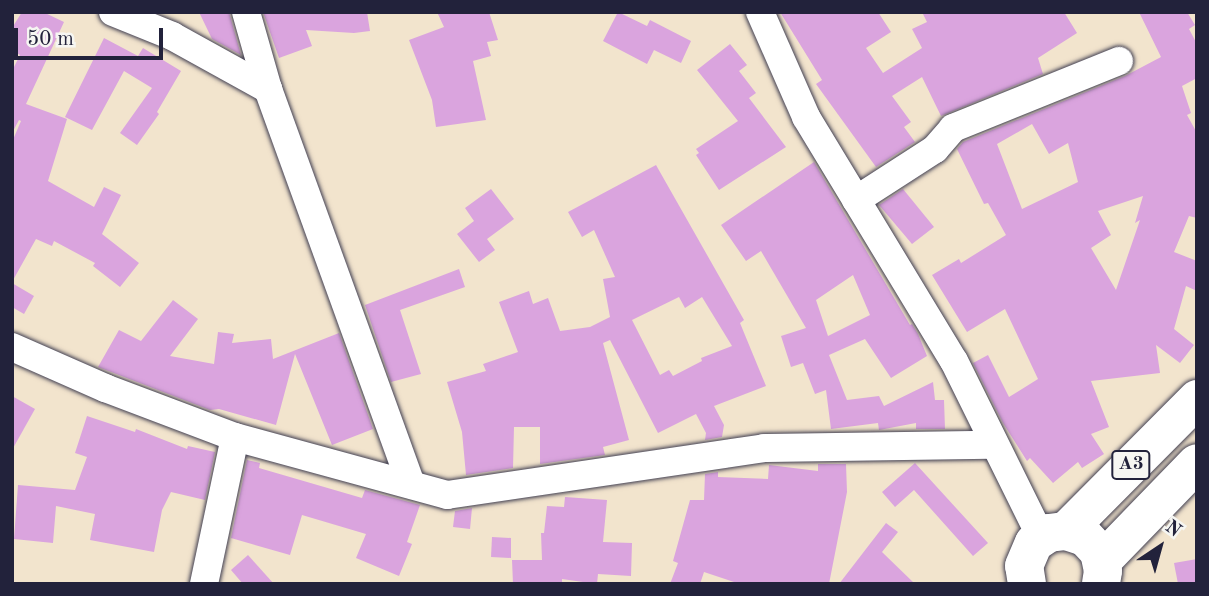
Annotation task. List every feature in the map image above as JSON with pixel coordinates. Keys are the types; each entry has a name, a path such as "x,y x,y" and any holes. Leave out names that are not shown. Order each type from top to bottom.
{"highway":[{"name":"A3","path":"1054,534 1197,399"},
{"name":"A3","path":"1101,572 1197,463"},
{"path":"1022,581 1026,558 1054,534 1085,537 1093,543 1101,572"}],"street":[{"path":"113,12 172,37 268,89"},
{"path":"246,12 268,89 410,482"},
{"path":"760,12 806,117 954,361 993,445 1054,534"},
{"path":"856,200 935,149 953,128 1119,61"},
{"path":"12,347 105,388 235,437 410,482 447,495 764,448 993,445"},
{"path":"204,584 235,437"}],"building":[{"path":"22,12 43,12 64,22 26,104 67,119 48,181 94,207 104,187 121,195 102,234 139,263 120,287 93,266 95,263 54,241 52,246 36,239 12,282 12,142 21,121 19,120 12,133 12,71 20,55 12,50 12,28"},
{"path":"199,12 229,12 241,55 212,39"},
{"path":"263,12 367,12 370,31 354,33 306,30 312,46 279,58"},
{"path":"437,12 489,12 498,40 487,42 491,56 473,61 486,120 436,127 432,100 409,40 444,27"},
{"path":"618,12 647,26 650,20 691,41 681,63 654,50 647,64 603,41"},
{"path":"780,12 878,12 891,32 866,48 883,73 922,48 912,29 927,22 922,12 1064,12 1077,33 1038,58 1043,74 941,116 922,77 892,96 911,122 904,127 915,142 876,167 816,84 822,80"},
{"path":"1139,12 1187,12 1195,25 1189,29 1197,44 1197,78 1182,86 1191,113 1187,115 1197,133 1197,218 1189,216 1174,252 1197,261 1197,291 1186,286 1174,329 1194,345 1180,363 1156,345 1160,373 1091,381 1109,427 1091,434 1104,454 1082,468 1078,462 1053,483 1030,458 1027,461 1003,423 973,363 988,355 1009,397 1038,379 1005,309 967,332 932,275 959,259 961,263 1006,235 988,203 984,204 957,149 963,142 1125,76 1161,57","holes":["1032,124 1049,154 1068,143 1078,182 1022,209 997,144","1143,196 1135,223 1140,220 1116,290 1091,248 1111,235 1098,211"]},
{"path":"104,38 138,56 143,48 181,71 157,112 159,114 137,145 120,133 152,88 124,71 92,130 65,117"},
{"path":"730,44 747,65 739,71 756,93 749,98 786,147 719,190 696,155 699,153 696,149 738,121 697,70"},
{"path":"814,162 910,325 912,324 918,334 927,356 891,378 865,339 829,355 847,400 879,396 884,406 933,382 935,400 944,400 945,429 916,429 916,423 879,430 878,423 831,429 826,390 815,394 803,363 791,367 781,336 806,328 761,251 746,261 721,225","holes":["853,275 870,315 828,336 816,300"]},
{"path":"656,165 744,320 740,323 766,386 714,406 724,425 722,437 705,440 706,433 696,414 658,433 610,340 603,343 629,440 603,447 605,455 540,464 540,427 514,427 513,468 466,475 462,432 447,382 486,371 483,364 518,352 499,302 529,291 533,304 548,298 560,331 590,327 610,317 603,279 615,277 594,230 582,237 568,212","holes":["679,297 685,308 702,297 732,346 701,358 702,361 673,376 669,370 660,375 632,320"]},
{"path":"491,189 514,219 487,239 495,250 479,262 457,234 474,221 465,208"},
{"path":"903,189 934,227 912,244 879,205"},
{"path":"459,269 465,287 400,310 421,374 391,382 365,305"},
{"path":"12,283 34,296 24,314 12,307"},
{"path":"173,300 198,319 170,356 214,364 218,332 234,334 232,343 271,339 273,359 339,333 373,429 332,445 295,354 276,425 219,409 210,410 98,367 119,330 141,341"},
{"path":"12,396 35,409 12,450"},
{"path":"87,416 135,432 136,429 187,449 188,446 215,452 205,500 171,492 162,510 154,552 90,540 95,514 56,506 53,543 14,539 18,485 75,490 87,457 75,453"},
{"path":"247,460 260,463 259,468 362,498 365,490 420,505 407,542 412,544 399,576 356,558 366,534 302,515 290,555 231,538"},
{"path":"915,463 988,543 973,556 914,490 895,507 882,492"},
{"path":"818,464 846,464 847,492 829,584 740,584 704,572 700,584 670,584 678,563 673,561 690,500 704,500 705,474 718,472 718,477 768,479 769,465 818,471"},
{"path":"565,497 607,500 603,542 632,543 631,576 598,574 597,584 562,579 562,584 513,584 512,560 542,560 541,533 544,533 547,506 564,507"},
{"path":"472,508 470,529 453,527 455,511"},
{"path":"886,523 898,532 882,552 915,584 839,584"},
{"path":"492,537 511,538 511,558 491,557"},
{"path":"248,555 274,584 243,584 231,570"},
{"path":"1197,559 1197,584 1178,584 1174,563"}]}
